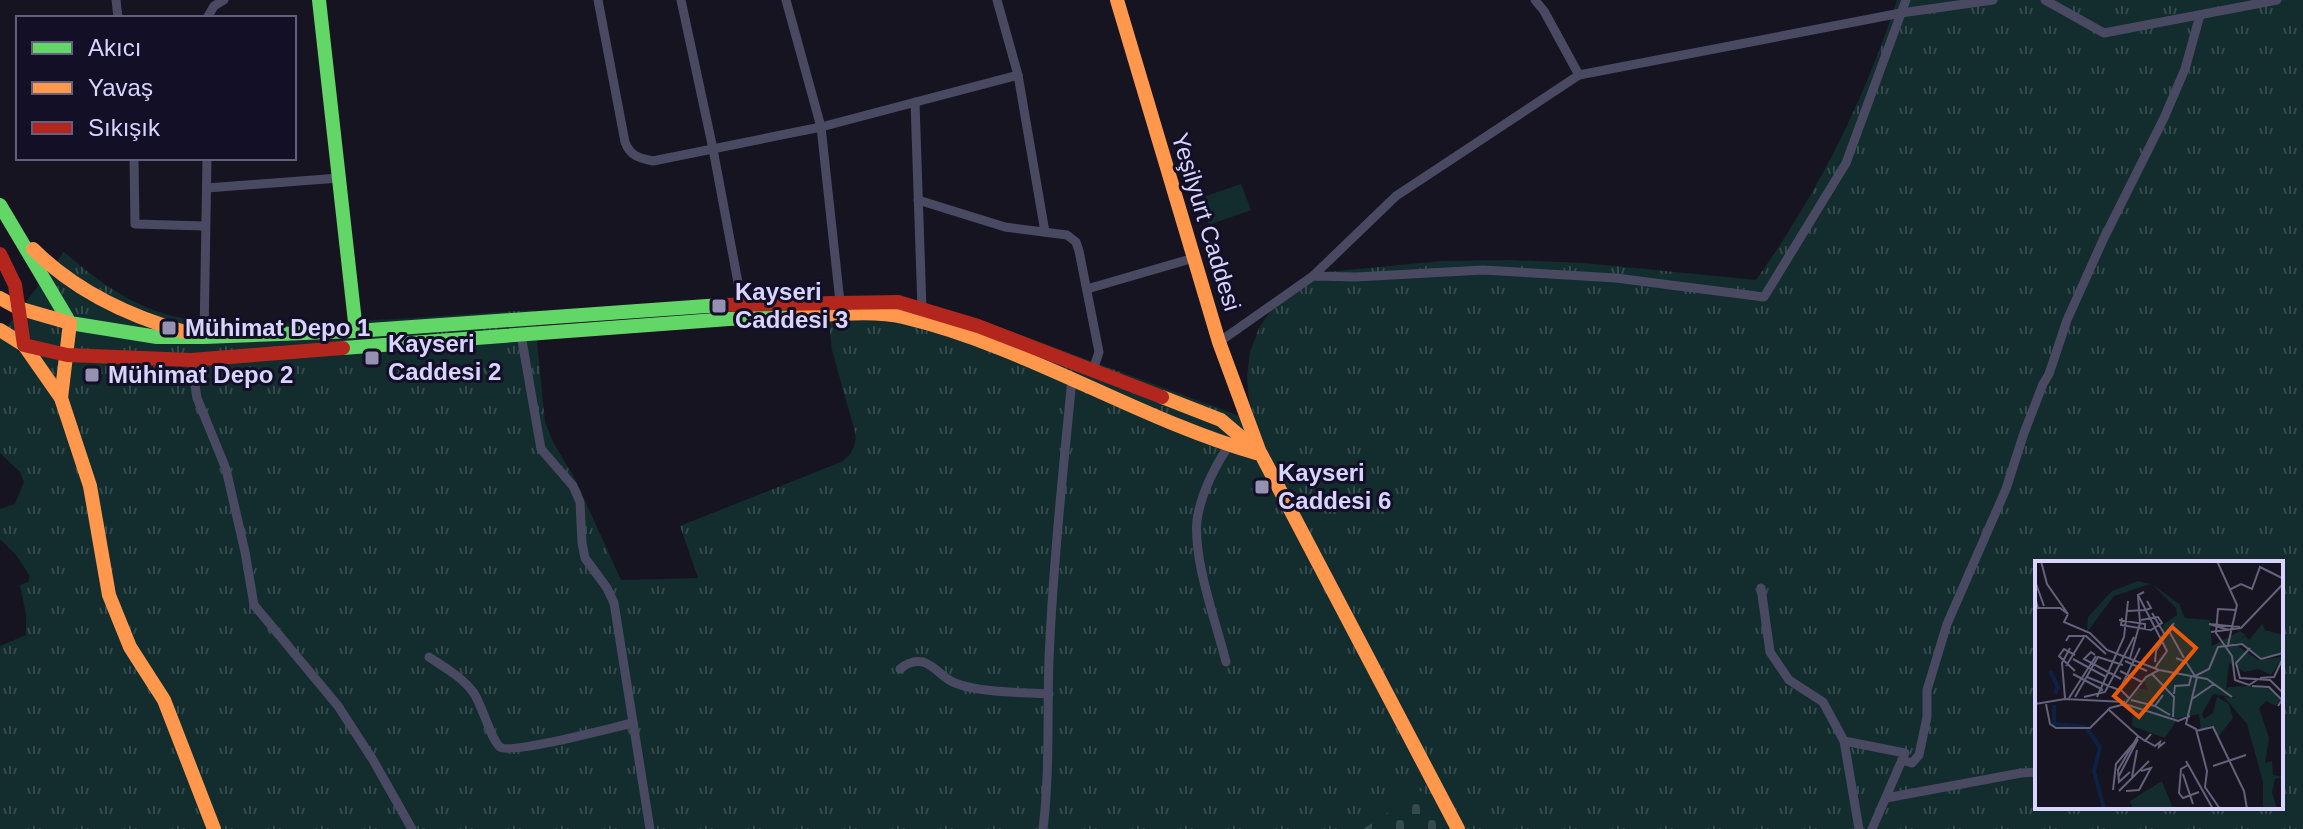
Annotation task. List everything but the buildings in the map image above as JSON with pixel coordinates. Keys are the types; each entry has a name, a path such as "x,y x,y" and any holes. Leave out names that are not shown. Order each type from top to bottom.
{"street":[{"path":"204,0 208,16"},
{"path":"208,16 214,6 224,0"},
{"path":"319,0 356,331"},
{"path":"598,0 625,142 638,158 653,161 821,127 1018,75"},
{"path":"681,0 742,304"},
{"path":"786,0 821,127 840,302"},
{"path":"997,0 1018,75 1045,232"},
{"name":"Yeşilyurt Caddesi","path":"1117,0 1219,342 1261,454"},
{"path":"1535,0 1579,75"},
{"path":"1313,276 1356,277 1483,270 1616,278 1764,297 1846,163 1906,0"},
{"path":"1219,342 1313,276 1396,196 1579,75 1901,13 1993,0"},
{"path":"2045,0 2104,33 2277,0"},
{"path":"1902,760 1912,763 1918,758 1927,717 1927,690 1947,624 2006,489 2067,320 2185,69 2200,15"},
{"path":"915,102 922,309"},
{"path":"134,160 135,224 205,226"},
{"path":"204,337 207,160"},
{"path":"207,188 339,178"},
{"path":"918,200 1005,227 1067,235 1076,242 1099,352 1093,370"},
{"path":"0,205 70,323 61,398"},
{"path":"11,225 41,258 80,287 169,328 204,337"},
{"path":"0,254 15,285 24,345 61,398 90,486 109,595 130,647 164,700 214,829"},
{"path":"1087,289 1194,258"},
{"path":"0,298 18,308 70,323 157,337 356,331 742,304 840,302 898,302 978,326 1221,420 1261,454 1458,829"},
{"path":"0,330 24,345 67,355 191,360 729,319 843,314 900,316 971,338 1214,441 1261,454"},
{"path":"521,335 541,449 573,486 580,502 585,558 614,603 650,829"},
{"path":"191,360 197,398 226,469 254,605 338,706 412,829"},
{"path":"1043,829 1047,793 1054,580 1072,379"},
{"path":"1226,662 1200,565 1197,530 1203,494 1229,445"},
{"path":"1761,588 1770,652 1789,680 1823,702 1844,741 1859,829"},
{"path":"429,657 474,692 496,742 503,749 633,723"},
{"path":"900,669 918,661 965,686 1049,694"},
{"path":"1844,741 1905,753 1872,829"},
{"path":"1886,798 2035,772"}],"green space":[{"path":"1897,0 2303,0 2303,829 0,829 0,646 26,635 26,614 20,585 28,582 30,576 0,539 0,509 15,504 24,482 20,472 0,453 0,336 64,252 98,279 135,302 174,317 200,321 332,322 534,310 545,422 621,580 698,578 680,526 841,462 853,449 855,432 832,350 826,296 873,296 919,303 969,316 1256,422 1249,400 1247,376 1250,352 1259,328 1273,307 1326,272 1442,261 1510,260 1584,263 1756,280 1819,180 1870,74"},
{"path":"1241,184 1251,210 1209,225 1200,198"},
{"path":"1423,790 1443,829 1363,829"}],"traffic: fast":[{"path":"319,0 356,331"},
{"path":"0,205 70,323 157,337 356,331 721,305"},
{"path":"343,348 799,316"}],"traffic: slow":[{"path":"1117,0 1219,342 1260,453"},
{"path":"33,249 66,277 103,300 185,332"},
{"path":"0,298 18,308 70,323 61,398"},
{"path":"799,316 892,315 949,330 1037,364 1167,421 1256,453"},
{"path":"0,330 24,345 61,398 90,486 109,595 130,647 164,700 214,829"},
{"path":"1162,397 1221,420 1261,454 1458,829"}],"traffic: jam":[{"path":"0,254 15,285 24,345 67,355 191,360 343,348"},
{"path":"721,305 898,302 978,326 1162,397"}],"place":[{"name":"Kayseri Caddesi 3","path":"719,306"},
{"name":"Mühimat Depo 1","path":"169,328"},
{"name":"Kayseri Caddesi 2","path":"372,358"},
{"name":"Mühimat Depo 2","path":"92,375"},
{"name":"Kayseri Caddesi 6","path":"1262,487"}]}
